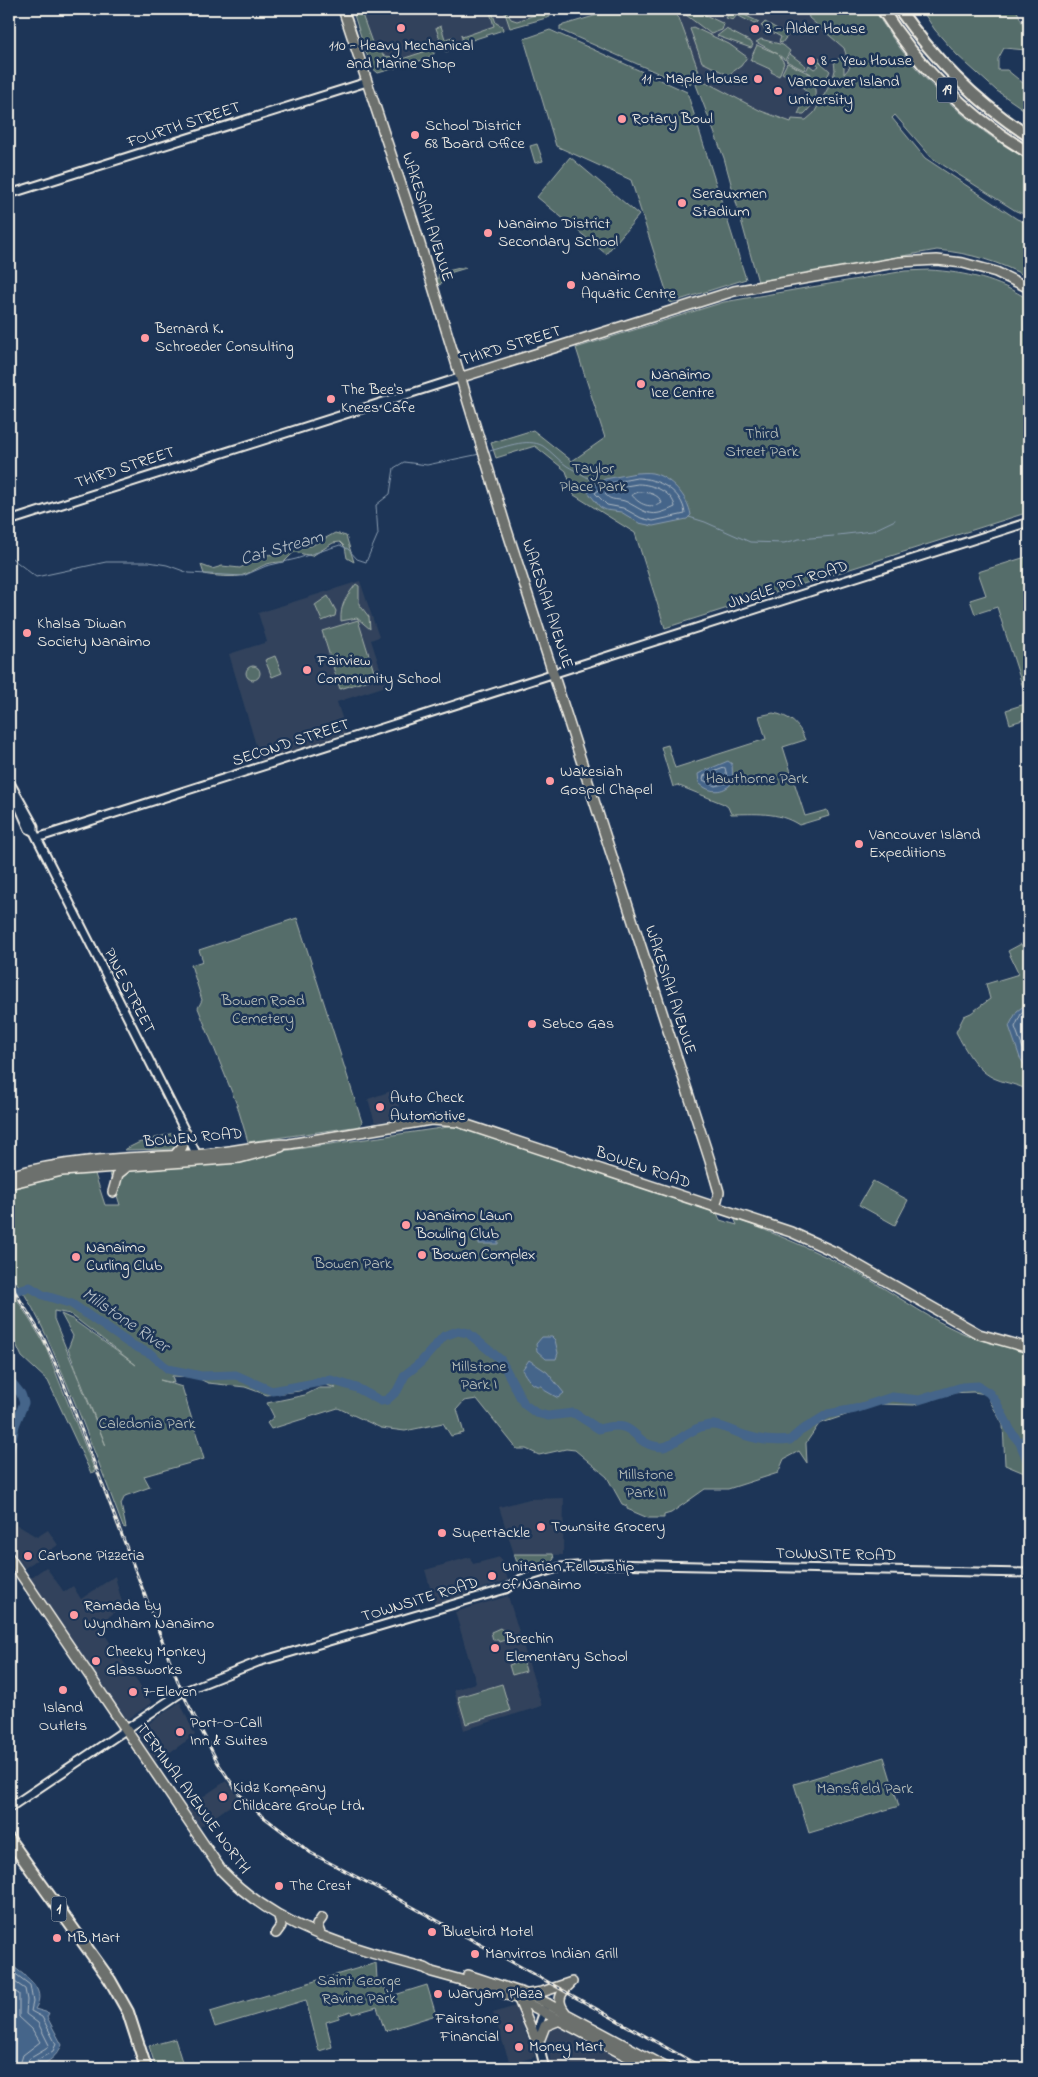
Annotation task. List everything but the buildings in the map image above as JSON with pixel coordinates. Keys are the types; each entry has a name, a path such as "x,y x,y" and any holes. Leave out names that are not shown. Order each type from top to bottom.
{"highway":[{"name":"19","path":"882,9 913,52 951,94 986,124 1029,153"},
{"name":"19","path":"899,9 926,45 964,85 999,115 1029,136"},
{"name":"1","path":"9,1838 110,1980 128,2012 146,2068"}],"main road":[{"name":"WAKESIAH AVENUE","path":"343,9 462,377 500,508 719,1192 715,1208"},
{"name":"THIRD STREET","path":"462,377 734,291 900,262 930,260 964,263 996,272 1029,288"},
{"name":"BOWEN ROAD","path":"101,1164 128,1166 198,1158 240,1158 288,1144 424,1121 458,1122 791,1232 835,1252 979,1334 1029,1348"},
{"path":"176,1154 182,1146 186,1134"},
{"name":"BOWEN ROAD","path":"101,1164 176,1154 198,1158"},
{"path":"9,1176 47,1167 101,1164"},
{"path":"9,1184 101,1164"},
{"path":"113,1192 118,1174 128,1166"},
{"name":"BOWEN ROAD","path":"967,1327 1029,1341"},
{"name":"TERMINAL AVENUE NORTH","path":"9,1558 222,1871 248,1896 279,1916 356,1950 426,1968 432,1972 523,1997 667,2068"},
{"path":"276,1933 281,1926 279,1916"},
{"path":"322,1918 317,1925 322,1936"},
{"path":"572,1982 560,1995 563,2016 545,2026 538,2044 523,1997 572,1982"},
{"name":"TERMINAL AVENUE NORTH","path":"563,2016 649,2068"}],"street":[{"name":"FOURTH STREET","path":"9,194 367,82"},
{"name":"THIRD STREET","path":"9,521 462,377"},
{"name":"JINGLE POT ROAD","path":"554,674 1029,522"},
{"name":"SECOND STREET","path":"36,835 554,674"},
{"name":"PINE STREET","path":"9,781 29,829 36,835 198,1158"},
{"name":"TOWNSITE ROAD","path":"9,1808 182,1692 258,1662 481,1597 506,1588 521,1579 567,1566 624,1564 1029,1573"},
{"path":"545,2068 538,2044 538,2026 546,2007"}],"shaded area":[{"path":"356,9 570,9 381,67"},
{"name":"Vancouver Island University","path":"661,9 831,9 865,114 724,158 674,24"},
{"name":"Fairview Community School","path":"360,581 379,637 371,640 386,686 337,702 347,733 263,761 260,759 229,654 267,642 258,613"},
{"path":"394,1090 403,1118 375,1123 368,1099"},
{"path":"564,1498 563,1555 514,1554 499,1507 529,1499"},
{"path":"9,1520 37,1537 48,1530 58,1545 25,1568 9,1547"},
{"path":"470,1557 473,1564 500,1557 508,1580 435,1605 425,1570"},
{"path":"46,1567 64,1592 73,1586 81,1599 115,1576 123,1606 98,1625 152,1703 127,1720 30,1578"},
{"name":"Brechin Elementary School","path":"508,1596 542,1706 464,1730 454,1690 476,1683 455,1612"},
{"path":"180,1702 195,1735 156,1762 138,1734 139,1730"},
{"path":"226,1781 240,1799 200,1827 186,1808"},
{"path":"516,2006 535,2057 510,2064 493,2013"},
{"path":"556,2023 641,2068 552,2068 546,2038 549,2028"}],"green space":[{"path":"352,9 360,9 374,48 377,47 384,56 394,57 396,61 429,50 428,46 430,45 434,49 434,54 426,59 378,73 371,67"},
{"path":"489,9 491,9 496,23 502,26 503,30 463,43 461,34 462,37 494,26"},
{"path":"618,9 670,9 679,18 702,80 761,111 791,122 792,119 806,120 814,113 832,81 835,70 834,61 844,56 844,74 850,67 844,48 809,18 807,9 874,9 904,54 941,95 984,131 1006,147 1029,160 1029,216 1016,211 932,158 895,115 892,118 925,158 1017,219 1029,224 1029,278 1007,267 984,259 961,253 937,250 758,282 724,158 695,82 685,85 560,30 560,26"},
{"path":"678,9 693,9 724,24 722,30 711,34"},
{"path":"732,9 759,22 754,24 737,15 733,20 726,18"},
{"path":"921,9 1016,9 1029,37 1029,57 1026,50 1004,48 998,59 998,70 1007,70 1029,88 1029,113 997,91 957,55 935,30"},
{"path":"549,10 550,17 510,28 505,13 506,11 511,19 517,21"},
{"path":"765,22 788,35 782,43 779,42 781,37 761,26"},
{"path":"441,26 445,39 453,37 456,47 446,52 436,28"},
{"path":"693,27 729,44 747,57 741,66 728,75 702,62 690,29"},
{"path":"726,29 751,42 753,45 751,48 717,36"},
{"name":"Rotary Bowl","path":"550,30 687,92 746,279 670,303 631,180 556,146 524,39"},
{"path":"761,39 783,45 790,51 785,60 779,55 784,63 779,76 771,72 772,70 750,60 757,45 778,54 756,42"},
{"path":"790,54 806,66 804,70 786,61"},
{"path":"819,57 819,61 830,71 825,82 818,79 815,86 807,82 811,74 806,71 809,65 814,69 819,66 815,61"},
{"path":"787,63 810,74 805,84 782,73"},
{"path":"807,83 814,86 815,97 812,105 804,114 798,114 807,95 807,92 803,89"},
{"path":"537,144 543,161 535,163 530,146"},
{"path":"570,157 639,215 606,254 537,197"},
{"path":"466,268 446,274 440,285 437,282 439,273"},
{"name":"Third Street Park","path":"929,270 981,278 1006,287 1029,300 1029,512 665,628 635,533 574,495 566,471 535,446 496,458 491,443 533,430 572,461 605,438 576,348 724,302 905,271"},
{"path":"335,533 346,536 354,562 347,558 345,547 340,542 333,543 312,556 294,552 284,562 266,565 240,576 204,574 201,565 212,569 222,566 240,568 264,555 280,554 293,545 311,546"},
{"path":"1029,556 1029,718 1010,724 1006,710 1028,703 997,607 975,614 970,600 986,595 978,572"},
{"path":"356,584 359,586 359,604 369,617 370,629 357,618 341,621 344,601"},
{"path":"328,596 336,611 335,616 322,621 315,605"},
{"path":"358,620 376,678 340,689 322,631"},
{"path":"275,656 282,673 272,677 265,660"},
{"path":"253,666 258,668 260,673 258,678 253,680 248,678 246,673 248,668"},
{"name":"Hawthorne Park","path":"773,713 784,716 797,725 805,740 783,747 805,816 827,810 829,816 799,825 774,815 731,814 728,807 724,804 677,785 673,787 661,747 668,745 675,768 766,739 759,716"},
{"name":"Bowen Road Cemetery","path":"297,918 362,1122 360,1126 248,1142 237,1105 198,1008 202,1000 191,965 203,961 199,950"},
{"path":"1021,944 1029,960 1029,1091 989,1076 977,1066 956,1032 964,1016 990,999 986,984 1019,974 1008,951"},
{"name":"Bowen Park","path":"455,1126 717,1213 720,1220 737,1225 734,1218 796,1243 841,1264 939,1322 960,1332 1005,1346 1029,1347 1029,1475 1005,1465 1003,1425 986,1394 973,1392 948,1393 914,1405 879,1404 819,1424 806,1443 807,1463 799,1451 784,1459 778,1473 728,1489 705,1489 671,1513 664,1515 664,1518 648,1518 627,1509 627,1506 622,1504 607,1477 575,1450 566,1449 539,1455 526,1449 517,1449 477,1399 464,1401 457,1409 464,1433 451,1436 443,1423 405,1431 381,1428 338,1408 271,1429 267,1423 274,1417 267,1403 305,1395 319,1388 336,1388 323,1384 314,1385 299,1391 267,1395 245,1387 208,1383 195,1377 172,1376 174,1383 160,1380 182,1387 204,1459 144,1476 150,1487 125,1496 121,1504 126,1528 123,1527 79,1412 46,1334 33,1308 9,1273 9,1184 50,1172 94,1171 105,1205 120,1205 109,1171 159,1169","holes":["54,1311 70,1314 136,1365 72,1319 61,1314 73,1336 68,1349 106,1446 54,1319"]},
{"path":"173,1133 180,1140 172,1149 124,1150 138,1143"},
{"path":"873,1181 908,1200 895,1225 859,1205"},
{"path":"13,1293 44,1343 95,1471 91,1473 48,1381 22,1357 9,1329 9,1295"},
{"path":"514,1554 553,1554 554,1559 550,1563 524,1571 519,1568"},
{"path":"500,1628 508,1634 505,1640 499,1642 498,1640 493,1640 491,1632"},
{"path":"523,1660 526,1671 512,1675 509,1665"},
{"path":"502,1684 510,1711 466,1724 458,1697"},
{"name":"Mansfield Park","path":"884,1757 899,1806 809,1833 794,1784"},
{"name":"Saint George Ravine Park","path":"376,1963 377,1979 385,1987 388,1997 427,1985 436,2015 385,2031 377,2007 352,2014 351,2011 339,2015 339,2018 326,2022 332,2047 319,2051 306,2000 215,2027 210,2012"},
{"path":"175,2039 184,2068 156,2068 149,2046"}],"water":[{"path":"636,473 652,473 672,483 686,501 691,515 687,519 653,526 639,523 621,512 606,510 600,507 588,492 589,488 605,479"},
{"path":"728,761 732,764 733,782 729,786 716,791 707,789 699,783 698,774"},
{"path":"1029,1002 1029,1072 1020,1058 1009,1026 1017,1011"},
{"path":"498,1234 498,1244 479,1244 479,1235"},
{"path":"542,1337 552,1337 555,1340 558,1353 556,1359 546,1359 537,1351 536,1344"},
{"path":"529,1360 547,1372 564,1393 558,1398 544,1390 542,1386 535,1385 530,1381 522,1370"},
{"path":"9,1963 27,1977 36,1988 39,1994 35,2009 49,2013 47,2017 62,2045 52,2058 33,2067 9,2068"}],"waterway":[{"name":"Cat Stream","path":"486,452 515,444 537,444 543,446 567,466 586,476 596,484"},
{"name":"Cat Stream","path":"9,556 36,577 106,562 149,562 167,565 189,573 243,576 266,566 340,545 348,549 357,559 366,562 378,534 376,505 390,494 394,468 404,462 427,465 480,454"},
{"name":"Cat Stream","path":"689,517 750,542 784,543 799,539 834,536"},
{"name":"Cat Stream","path":"838,535 872,531 895,520"},
{"name":"Millstone River","path":"9,1292 30,1287 43,1295 72,1304 130,1344 151,1354 168,1369 201,1376 236,1375 272,1391 331,1380 357,1388 381,1401 387,1400 397,1391 405,1375 421,1362 444,1336 458,1331 468,1333 501,1360 524,1404 536,1413 548,1416 574,1413 599,1429 612,1426 622,1427 629,1429 644,1442 662,1447 698,1428 714,1425 755,1438 773,1441 790,1440 799,1432 828,1414 855,1409 892,1397 919,1400 962,1387 978,1386 989,1393 996,1402 1012,1433 1020,1443 1029,1465"},
{"name":"Millstone River","path":"9,1379 21,1394 24,1403 15,1425 9,1454"}],"railway":[{"path":"9,1282 43,1337 62,1379 182,1692 218,1763 239,1794 261,1815 311,1853 391,1895 703,2068"}],"place":[{"name":"110 - Heavy Mechanical and Marine Shop","path":"401,28"},
{"name":"3 - Alder House","path":"755,29"},
{"name":"8 - Yew House","path":"811,61"},
{"name":"11 - Maple House","path":"758,79"},
{"name":"Vancouver Island University","path":"778,91"},
{"name":"Rotary Bowl","path":"622,119"},
{"name":"School District 68 Board Office","path":"415,135"},
{"name":"Serauxmen Stadium","path":"682,203"},
{"name":"Nanaimo District Secondary School","path":"488,233"},
{"name":"Nanaimo Aquatic Centre","path":"571,285"},
{"name":"Bernard K. Schroeder Consulting","path":"145,338"},
{"name":"Nanaimo Ice Centre","path":"641,384"},
{"name":"The Bee's Knees Cafe","path":"331,399"},
{"name":"Khalsa Diwan Society Nanaimo","path":"27,633"},
{"name":"Fairview Community School","path":"307,670"},
{"name":"Wakesiah Gospel Chapel","path":"550,781"},
{"name":"Vancouver Island Expeditions","path":"859,844"},
{"name":"Sebco Gas","path":"532,1024"},
{"name":"Auto Check Automotive","path":"380,1107"},
{"name":"Nanaimo Lawn Bowling Club","path":"406,1225"},
{"name":"Bowen Complex","path":"422,1255"},
{"name":"Nanaimo Curling Club","path":"76,1257"},
{"name":"Townsite Grocery","path":"541,1527"},
{"name":"Supertackle","path":"442,1533"},
{"name":"Carbone Pizzeria","path":"28,1556"},
{"name":"Unitarian Fellowship of Nanaimo","path":"492,1576"},
{"name":"Ramada by Wyndham Nanaimo","path":"74,1615"},
{"name":"Brechin Elementary School","path":"495,1648"},
{"name":"Cheeky Monkey Glassworks","path":"96,1661"},
{"name":"Island Outlets","path":"63,1690"},
{"name":"7-Eleven","path":"133,1692"},
{"name":"Port-O-Call Inn & Suites","path":"180,1732"},
{"name":"Kidz Kompany Childcare Group Ltd.","path":"223,1797"},
{"name":"The Crest","path":"279,1886"},
{"name":"Bluebird Motel","path":"432,1932"},
{"name":"MB Mart","path":"57,1938"},
{"name":"Manvirros Indian Grill","path":"475,1954"},
{"name":"Waryam Plaza","path":"438,1994"},
{"name":"Fairstone Financial","path":"509,2028"},
{"name":"Money Mart","path":"519,2047"}],"park label":[{"name":"Taylor Place Park","path":"593,478"},
{"name":"Millstone Park I","path":"479,1376"},
{"name":"Caledonia Park","path":"147,1424"},
{"name":"Millstone Park II","path":"646,1484"}]}
